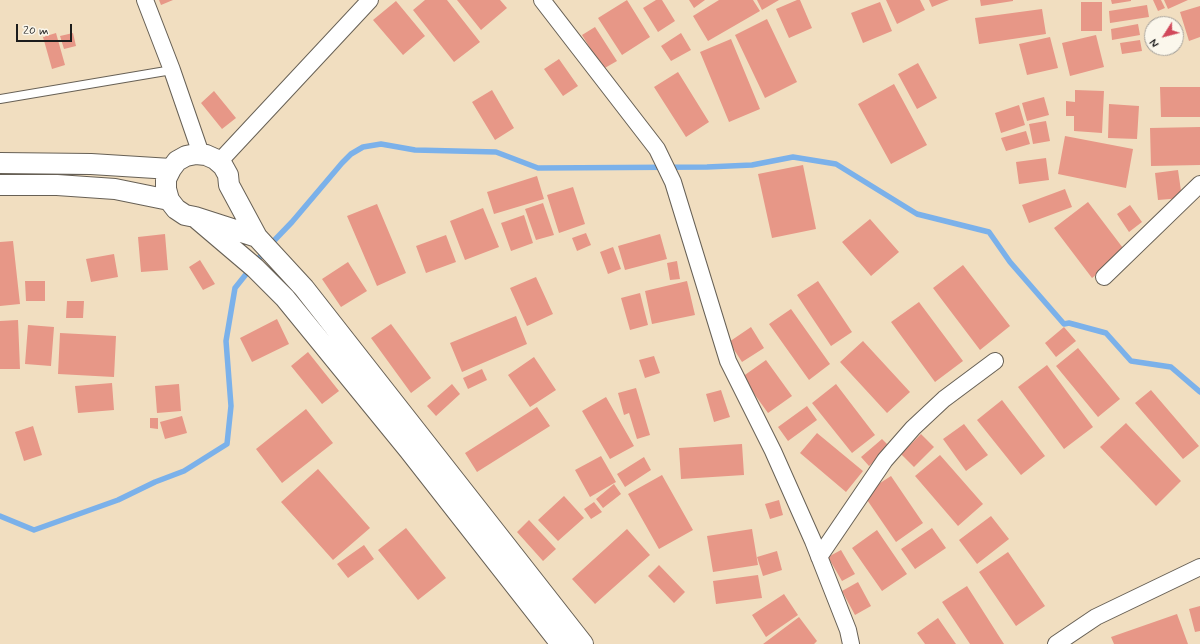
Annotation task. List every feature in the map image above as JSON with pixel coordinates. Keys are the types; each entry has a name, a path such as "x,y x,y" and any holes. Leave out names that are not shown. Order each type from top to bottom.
{"street":[{"path":"145,0 172,70 201,154"},
{"path":"219,162 370,0"},
{"path":"542,0 657,149 673,182 728,361 773,451 819,557 848,630 851,644"},
{"path":"264,244 195,217 185,215 176,209 169,200 166,190 166,179 170,169 177,161 186,156 201,154 211,157 219,162 228,175 229,185 264,244 308,294 583,644"},
{"path":"0,163 91,164 170,169"},
{"path":"1104,277 1200,184"},
{"path":"0,185 57,185 115,189 169,200"},
{"path":"195,217 250,264 285,298 409,450 561,644"},
{"path":"819,557 885,460 913,428 944,399 995,361"},
{"path":"1056,644 1096,617 1200,567"}],"lane":[{"path":"0,99 172,70"}],"building":[{"path":"159,0 173,0 161,5"},
{"path":"425,0 447,0 480,42 454,62 413,10"},
{"path":"457,0 500,0 507,8 481,30"},
{"path":"627,0 650,37 622,55 598,18"},
{"path":"656,0 662,0 675,21 658,32 643,8"},
{"path":"689,0 705,0 694,8"},
{"path":"719,0 753,0 760,11 708,41 693,16"},
{"path":"757,0 779,0 762,10"},
{"path":"800,0 812,28 789,38 776,9"},
{"path":"886,0 920,0 925,10 897,24"},
{"path":"929,0 949,0 932,7"},
{"path":"980,0 1013,0 1013,1 981,6"},
{"path":"1111,0 1131,0 1131,1 1112,4"},
{"path":"1153,0 1161,0 1165,8 1158,11"},
{"path":"1164,0 1188,0 1168,9"},
{"path":"396,1 425,36 403,55 373,20"},
{"path":"880,2 892,31 863,43 851,13"},
{"path":"1081,2 1102,2 1102,31 1081,31"},
{"path":"1147,5 1149,16 1110,23 1109,11"},
{"path":"1200,6 1200,37 1189,41 1184,25 1184,16 1181,16 1180,12"},
{"path":"1042,9 1046,34 979,44 975,18"},
{"path":"767,19 797,82 765,98 735,35"},
{"path":"1138,24 1140,35 1112,40 1111,29"},
{"path":"595,27 617,61 603,69 582,35"},
{"path":"56,33 65,65 52,69 43,37"},
{"path":"73,33 76,46 64,49 60,36"},
{"path":"681,33 691,50 671,61 661,46"},
{"path":"1096,35 1104,67 1070,76 1062,43"},
{"path":"1050,37 1058,68 1027,75 1019,44"},
{"path":"731,39 760,109 729,122 700,52"},
{"path":"1140,40 1142,51 1122,54 1120,43"},
{"path":"559,59 578,86 563,96 544,69"},
{"path":"918,63 937,98 917,109 898,74"},
{"path":"678,72 709,122 686,137 654,87"},
{"path":"894,84 927,145 891,164 858,104"},
{"path":"1160,87 1200,87 1200,117 1161,117"},
{"path":"492,90 514,128 495,140 472,102"},
{"path":"1075,90 1104,91 1102,133 1074,131 1074,116 1066,116 1066,101 1075,102"},
{"path":"214,91 236,118 222,129 201,103"},
{"path":"1044,97 1049,115 1027,121 1022,103"},
{"path":"1109,104 1139,106 1137,139 1108,138"},
{"path":"1019,105 1025,125 1001,133 995,113"},
{"path":"1046,121 1050,141 1033,144 1029,124"},
{"path":"1200,127 1200,165 1151,166 1150,128"},
{"path":"1026,131 1030,144 1006,151 1001,138"},
{"path":"1065,136 1133,149 1126,188 1058,174"},
{"path":"1046,158 1049,180 1019,184 1016,162"},
{"path":"803,165 816,229 772,238 758,174"},
{"path":"1178,170 1182,198 1158,200 1155,173"},
{"path":"537,176 544,199 494,214 487,192"},
{"path":"573,187 585,224 559,233 547,195"},
{"path":"1065,189 1072,207 1029,223 1022,205"},
{"path":"1088,202 1126,252 1092,278 1054,228"},
{"path":"543,203 554,235 536,240 525,209"},
{"path":"377,204 406,273 377,286 347,216"},
{"path":"1130,205 1142,222 1129,232 1117,214"},
{"path":"483,208 499,247 465,260 450,221"},
{"path":"524,215 533,243 511,251 501,223"},
{"path":"870,219 899,252 871,276 842,242"},
{"path":"586,233 591,245 577,251 572,238"},
{"path":"165,234 168,270 141,272 138,237"},
{"path":"660,234 667,259 625,270 618,246"},
{"path":"446,235 456,262 426,273 416,246"},
{"path":"13,241 20,304 0,306 0,242"},
{"path":"613,247 621,269 608,274 600,252"},
{"path":"114,254 118,277 91,282 86,259"},
{"path":"200,260 215,284 203,290 189,267"},
{"path":"677,261 680,279 670,280 667,263"},
{"path":"348,262 367,291 341,307 322,279"},
{"path":"963,265 1010,326 980,350 933,288"},
{"path":"536,277 553,314 527,326 510,288"},
{"path":"25,281 45,281 45,301 26,301"},
{"path":"687,281 695,315 652,324 645,291"},
{"path":"818,281 852,332 831,346 797,295"},
{"path":"640,293 648,325 630,330 621,298"},
{"path":"67,301 84,301 83,318 66,318"},
{"path":"919,302 963,361 935,382 891,322"},
{"path":"791,309 830,364 809,380 769,324"},
{"path":"516,316 527,344 462,372 450,343"},
{"path":"277,319 289,344 252,362 240,338"},
{"path":"18,320 20,369 0,369 0,321"},
{"path":"391,324 431,378 411,393 371,338"},
{"path":"28,325 54,327 51,366 25,364"},
{"path":"751,327 764,348 742,362 729,342"},
{"path":"1064,327 1076,341 1056,357 1045,343"},
{"path":"60,333 116,336 114,377 58,374"},
{"path":"863,341 910,392 887,413 840,362"},
{"path":"1078,348 1120,399 1098,417 1056,366"},
{"path":"308,352 339,391 322,404 291,366"},
{"path":"654,356 660,373 645,378 639,360"},
{"path":"534,357 556,390 530,407 508,375"},
{"path":"766,360 792,396 768,413 742,377"},
{"path":"1047,365 1093,427 1064,449 1018,387"},
{"path":"482,369 487,380 468,389 463,378"},
{"path":"112,383 114,410 78,413 75,386"},
{"path":"179,384 181,411 157,413 155,386"},
{"path":"452,384 460,394 436,416 427,406"},
{"path":"836,384 875,435 852,453 812,403"},
{"path":"636,388 650,435 637,439 629,413 624,415 618,393"},
{"path":"721,390 730,417 714,422 706,394"},
{"path":"1151,390 1199,446 1183,459 1135,403"},
{"path":"606,397 634,446 610,459 582,411"},
{"path":"1002,400 1045,456 1021,475 977,420"},
{"path":"807,406 817,420 788,441 778,427"},
{"path":"537,407 550,426 477,472 465,453"},
{"path":"306,409 333,443 282,483 256,449"},
{"path":"182,416 187,433 165,439 160,422"},
{"path":"150,418 158,418 158,429 150,428"},
{"path":"1126,423 1181,481 1156,506 1100,447"},
{"path":"964,424 988,455 966,471 943,439"},
{"path":"33,426 42,455 24,461 15,432"},
{"path":"817,433 863,471 846,492 800,453"},
{"path":"921,434 934,447 914,467 901,454"},
{"path":"882,439 890,447 869,466 861,457"},
{"path":"742,444 744,475 681,479 679,448"},
{"path":"940,455 983,504 958,526 915,476"},
{"path":"601,456 616,482 590,497 575,470"},
{"path":"644,457 651,470 625,487 617,474"},
{"path":"318,469 370,528 333,560 281,502"},
{"path":"662,475 693,530 659,549 628,494"},
{"path":"891,476 923,523 896,542 863,494"},
{"path":"614,484 621,494 603,508 596,499"},
{"path":"564,496 584,518 558,541 538,520"},
{"path":"779,500 783,515 770,519 765,504"},
{"path":"594,502 602,512 591,519 584,509"},
{"path":"991,516 1009,539 977,564 959,540"},
{"path":"529,520 556,549 543,561 517,532"},
{"path":"406,528 446,578 418,600 378,550"},
{"path":"932,528 946,548 915,569 901,549"},
{"path":"627,529 650,555 595,604 572,579"},
{"path":"752,529 758,565 713,572 707,536"},
{"path":"877,530 907,574 882,591 852,548"},
{"path":"364,545 374,559 348,578 337,564"},
{"path":"841,550 855,574 842,581 828,557"},
{"path":"777,551 782,570 763,576 757,557"},
{"path":"1008,552 1045,606 1016,626 979,572"},
{"path":"659,565 685,592 674,603 648,576"},
{"path":"758,575 762,598 716,604 713,581"},
{"path":"858,582 871,606 855,615 842,591"},
{"path":"967,586 1004,644 970,644 942,602"},
{"path":"784,594 798,615 766,637 752,615"},
{"path":"1200,606 1200,631 1195,632 1189,609"},
{"path":"1177,614 1188,644 1114,644 1111,637"},
{"path":"799,617 817,641 814,644 763,644"},
{"path":"938,618 956,644 925,644 917,633"}],"waterway":[{"path":"0,516 34,530 118,500 155,482 184,471 227,444 231,406 226,341 235,288 267,248 292,222 351,154 363,147 381,144 415,150 496,152 538,168 707,167 752,165 793,157 836,164 917,214 989,232 1010,262 1064,324 1069,323 1106,333 1131,361 1171,367 1200,392"}]}
